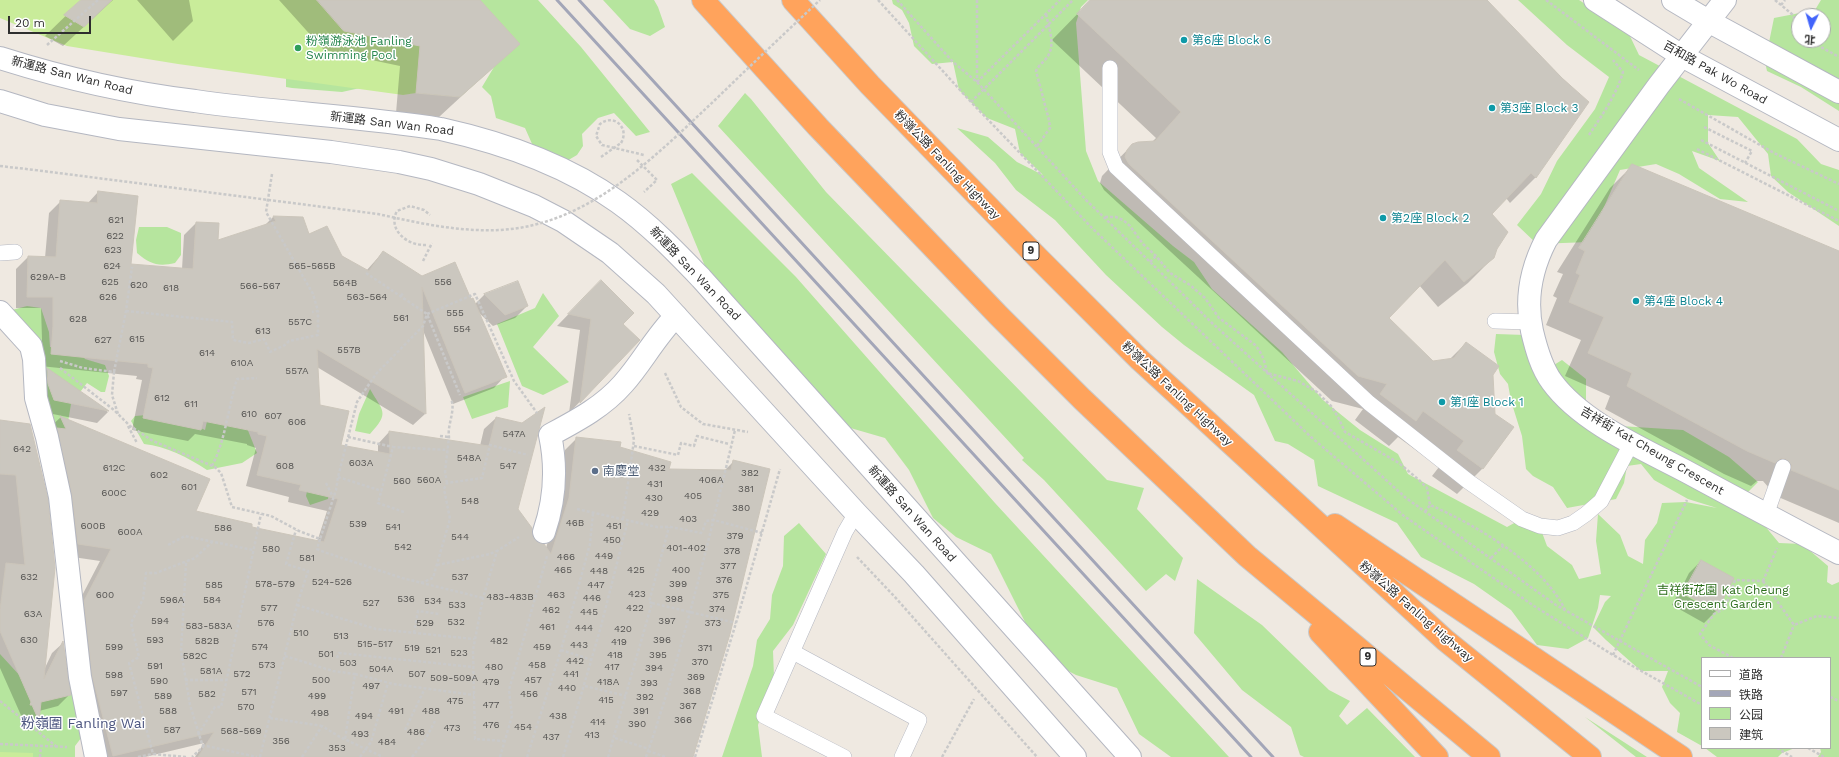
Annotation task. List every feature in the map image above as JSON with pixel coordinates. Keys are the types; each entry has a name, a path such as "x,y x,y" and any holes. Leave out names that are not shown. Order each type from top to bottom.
{"highway":[{"name":"9","path":"702,0 818,127 998,315 1082,398 1247,556 1489,757"},
{"name":"粉嶺公路 Fanling Highway","path":"793,0 870,85 1037,257 1140,360 1445,640 1590,757"},
{"path":"1280,490 1427,586 1681,757"},
{"path":"1247,556 1437,757"}],"street":[{"name":"百和路 Pak Wo Road","path":"1595,0 1682,56 1839,140"},
{"path":"1673,0 1710,22 1839,92"},
{"name":"吉祥街 Kat Cheung Crescent","path":"1726,0 1659,85 1546,240 1539,254 1530,283 1530,322 1541,362 1551,380 1562,394 1592,419 1766,515 1839,553"},
{"name":"新運路 San Wan Road","path":"0,58 55,74 195,102 413,124 472,135 544,160 606,194 646,224 701,278 1130,757"},
{"path":"0,101 46,115 86,124 160,135 366,157 431,169 479,184 534,206 588,237 633,273 656,294 856,513 914,574 1075,757"},
{"path":"0,312 31,346 34,359 36,398 47,437 60,497 80,677 96,757"},
{"path":"548,518 555,481 550,436 596,409 617,390 664,327 676,316"}],"lane":[{"path":"1110,68 1110,152 1116,167 1369,403 1468,482 1522,519 1540,526 1558,528 1573,523 1601,501 1632,442"},
{"path":"0,253 15,252"},
{"path":"1495,321 1530,322"},
{"path":"1766,515 1783,467"},
{"path":"844,757 764,716 856,513"},
{"path":"793,652 919,720 902,757"}],"path":[{"path":"47,44 98,0"},
{"path":"0,166 378,214 437,226 471,230 501,230 540,223 587,204 618,185 644,165 820,0"},
{"path":"878,0 971,102 1092,228 1311,437 1404,516 1534,606 1612,655 1701,704"},
{"path":"897,0 953,62 984,89 1104,217 1267,373 1406,498 1566,612 1611,638 1620,640 1701,686"},
{"path":"977,0 977,82"},
{"path":"977,82 1060,0"},
{"path":"971,102 1073,0"},
{"path":"1546,0 1678,99 1774,153 1839,184"},
{"path":"1775,0 1791,13"},
{"path":"1781,5 1785,0"},
{"path":"1037,146 1050,128 1036,71 1038,66 1049,55 1052,46 1046,14"},
{"path":"1824,48 1839,56"},
{"path":"1588,136 1614,97 1623,72 1613,60"},
{"path":"601,157 621,143 624,133 622,125 616,121 609,120 600,124 596,136 602,145 644,155"},
{"path":"1704,127 1752,151 1745,163"},
{"path":"1701,140 1839,211"},
{"path":"1697,149 1839,221"},
{"path":"637,160 644,165 657,180 644,192"},
{"path":"126,311 232,322 233,340 249,343 264,339 270,352 286,345 289,341 318,335 318,310 312,294 266,212 272,174"},
{"path":"426,245 410,242 400,236 396,230 394,221 397,212 410,206 424,210 430,215"},
{"path":"1104,217 1116,217 1123,220 1130,226 1143,244 1156,256 1170,273 1190,285 1205,298 1219,318 1254,344 1259,349 1267,373"},
{"path":"423,262 432,243"},
{"path":"1150,262 1156,256"},
{"path":"119,417 112,395 114,372 126,311 132,267"},
{"path":"366,273 427,314 460,395"},
{"path":"401,296 404,292"},
{"path":"483,598 421,583 317,549 336,490 357,402 376,374 423,326 427,314 475,294 514,381 546,423 550,436"},
{"path":"312,312 318,310"},
{"path":"28,343 47,358 84,368 114,372"},
{"path":"651,345 682,407 703,424 753,433"},
{"path":"59,367 114,410 127,424 153,441 212,466 221,473 232,507 271,516 296,530 320,539"},
{"path":"1267,373 1298,381 1317,392 1331,406 1345,432 1398,463 1419,480 1427,488 1430,505 1425,512"},
{"path":"212,466 218,454 230,400 237,379 258,378"},
{"path":"617,390 629,414 634,440 623,520"},
{"path":"421,583 433,578 450,519 444,489 447,483 445,472 449,437 448,432 453,403 450,399"},
{"path":"127,424 137,443"},
{"path":"646,757 691,611 735,430"},
{"path":"440,436 449,437"},
{"path":"634,446 678,455 681,443 694,446 697,436 728,444"},
{"path":"348,437 393,447 448,450"},
{"path":"447,483 482,478 490,445 554,462"},
{"path":"393,447 378,503 404,512"},
{"path":"695,757 736,623 781,464"},
{"path":"338,477 381,490"},
{"path":"326,483 333,498"},
{"path":"1612,655 1688,499"},
{"path":"1430,505 1451,514 1479,530 1529,565 1546,580 1566,612"},
{"path":"437,565 490,554 499,550 548,518 593,513 657,527 669,527 701,533 704,530 706,521 714,520 762,533"},
{"path":"527,757 561,650 590,544 593,513"},
{"path":"198,735 216,707 221,707 261,514"},
{"path":"500,757 512,716 509,690 554,530 548,518"},
{"path":"564,757 585,686 628,520"},
{"path":"669,527 649,602 736,623"},
{"path":"202,745 258,757 270,718 297,605 308,571 286,564 296,530"},
{"path":"168,545 185,536 254,550"},
{"path":"842,541 894,596 1038,757"},
{"path":"153,754 129,663 139,657 131,623 143,599 146,573 156,573 195,558 212,542"},
{"path":"1491,558 1503,546"},
{"path":"499,550 495,556 483,598 474,639 473,667 475,739 505,741"},
{"path":"1763,581 1774,555"},
{"path":"186,562 181,651 185,680 198,735 203,747 192,757"},
{"path":"1731,657 1708,645 1700,634 1714,614 1725,608 1735,580 1763,581"},
{"path":"1763,581 1794,625"},
{"path":"608,757 652,603"},
{"path":"297,605 376,629 474,639"},
{"path":"414,633 418,611 439,614"},
{"path":"1781,657 1794,625 1817,616 1839,618"},
{"path":"561,650 592,660"},
{"path":"337,658 339,653 473,667"},
{"path":"285,656 333,671 355,674 388,682 474,695"},
{"path":"345,739 355,674"},
{"path":"185,680 227,680"},
{"path":"360,757 365,748 371,742 388,682"},
{"path":"585,686 626,696"},
{"path":"405,730 425,688"},
{"path":"942,757 974,699"},
{"path":"0,701 57,747"},
{"path":"270,718 322,726 383,757"},
{"path":"412,757 425,740 435,721"},
{"path":"302,757 322,726"},
{"path":"614,738 666,757"},
{"path":"0,744 69,747"},
{"path":"40,757 41,746"},
{"path":"1779,749 1792,757"},
{"path":"1810,749 1824,757"},
{"path":"138,757 153,754 186,757"}],"green space":[{"name":"粉嶺游泳池 Fanling Swimming Pool","path":"0,0 480,0 520,44 460,97 416,93 403,95 178,64 67,46 0,18"},
{"path":"480,0 538,0 581,47 650,132 636,136 614,113 598,118 582,134 583,146 577,155 553,169 533,146 525,128 496,118 491,96 482,87 494,67"},
{"path":"603,0 654,0 665,27 650,36 630,29"},
{"name":"吉祥街花園 Kat Cheung Crescent Garden","path":"892,0 1088,0 1081,7 1076,23 1086,151 1098,181 1173,246 1194,262 1212,289 1282,352 1323,400 1360,430 1398,454 1408,474 1507,527 1525,517 1540,527 1547,546 1572,565 1579,579 1601,574 1596,541 1598,514 1620,535 1628,556 1643,564 1645,540 1657,523 1662,503 1686,502 1717,508 1688,499 1654,480 1641,464 1627,466 1624,483 1616,499 1567,508 1553,487 1533,476 1526,469 1522,436 1511,401 1508,384 1500,374 1494,352 1496,334 1525,335 1549,368 1562,360 1586,379 1586,402 1620,426 1683,430 1729,457 1758,482 1744,496 1760,520 1779,543 1802,544 1828,566 1827,582 1832,585 1839,582 1839,757 1818,757 1821,752 1820,749 1831,749 1831,657 1701,657 1701,745 1677,732 1680,713 1670,703 1662,687 1668,671 1641,671 1593,627 1605,602 1611,596 1600,595 1598,608 1588,638 1568,649 1537,645 1511,610 1474,584 1421,557 1397,523 1318,486 1314,460 1288,444 1275,441 1254,395 1184,345 1162,327 1106,275 1055,220 1016,190 995,163 957,128 988,137 1017,162 1043,175 1020,153 1015,129 987,118 959,90 953,62 932,64 914,46 909,23 902,10 893,4"},
{"path":"1518,0 1579,0 1628,32 1639,55 1797,139 1821,164 1839,170 1839,226 1788,192 1771,176 1768,154 1738,117 1708,115 1708,143 1720,161 1692,151 1699,168 1748,202 1720,199 1679,174 1656,164 1620,170 1589,242 1537,244 1517,225 1541,194 1557,161 1595,109 1609,77 1567,45"},
{"path":"1821,0 1839,0 1839,111 1801,87 1767,71 1765,62 1774,18 1791,15 1791,48 1831,48 1831,8 1816,8"},
{"path":"286,71 360,88 342,92 286,87"},
{"path":"745,93 826,192 1107,480 1144,488 1137,509 1183,558 1175,581 1166,574 1146,591 1044,480 1022,460 1024,458 718,126"},
{"path":"692,173 796,277 995,503 1229,757 1171,757 1139,734 1117,688 1076,675 1049,661 1026,624 991,554 956,537 933,518 909,470 885,438 847,427 714,288 671,184"},
{"path":"139,227 167,227 181,233 181,255 175,263 164,265 154,264 137,253 136,240"},
{"path":"543,293 559,316 533,347 569,382 543,395 522,386 497,324 535,308"},
{"path":"27,306 41,308 49,332 50,347 74,350 85,359 105,365 109,376 105,392 101,392 87,383 71,404 66,434 56,440 12,310"},
{"path":"510,381 508,407 472,419 463,397"},
{"path":"370,389 381,408 382,416 370,434 355,431 359,414"},
{"path":"213,395 243,418 257,453 242,463 207,470 177,453 161,447 144,444 131,421 135,416 159,414 190,423 205,430"},
{"path":"333,460 328,499 310,505 306,496 311,471"},
{"path":"799,523 826,554 793,625 773,651 774,677 758,725 762,757 722,757 753,666 757,640 770,619 772,595 783,566 784,536"},
{"path":"1197,579 1262,625 1329,690 1350,701 1339,716 1347,725 1367,708 1415,757 1304,757 1300,755 1291,727 1242,690 1194,633"},
{"path":"0,654 22,678 73,681 94,721 75,746 75,757 0,757"},
{"path":"1585,717 1647,757 1636,757"},
{"path":"1706,749 1792,749 1782,753 1778,757 1717,757"},
{"path":"0,752 33,753 33,757 0,757"}],"building":[{"path":"81,0 112,0 84,27 64,15"},
{"path":"317,0 480,0 520,44 460,97 416,93 420,46 344,31"},
{"path":"1090,0 1487,0 1562,78 1589,102 1536,178 1531,173 1492,214 1508,232 1497,249 1494,258 1464,282 1445,260 1389,318 1433,361 1454,358 1466,342 1499,366 1493,375 1495,414 1514,427 1483,469 1457,450 1464,441 1423,411 1416,421 1380,394 1387,384 1358,376 1129,164 1125,157 1127,150 1132,144 1138,142 1155,141 1181,112 1077,14"},
{"path":"1632,164 1839,251 1839,490 1791,470 1792,465 1786,459 1781,458 1775,463 1747,451 1627,386 1632,373 1588,353 1604,317 1569,302 1580,275 1576,273 1585,251 1579,248"},
{"path":"98,191 138,196 131,264 193,269 196,222 219,223 218,240 276,221 273,216 303,217 309,234 327,226 342,256 369,271 383,251 422,276 455,262 471,299 473,298 507,377 465,393 422,287 426,414 317,349 320,405 349,411 341,445 390,454 389,431 489,446 496,417 522,423 545,407 518,509 532,528 532,534 535,540 544,544 551,554 569,498 576,437 621,442 620,447 671,462 669,469 731,470 733,460 770,469 730,634 693,757 198,757 214,732 113,756 92,675 84,601 111,549 78,544 72,494 57,428 66,429 60,416 210,479 196,511 252,524 252,527 324,542 338,499 299,490 301,485 257,475 267,436 258,434 258,432 203,421 201,430 143,418 153,368 148,367 148,364 51,354 53,297 27,297 28,256 56,257 60,200 97,203"},
{"path":"601,280 634,313 623,324 640,340 580,403 591,319 568,314"},
{"path":"518,281 528,306 505,315 484,294"},
{"path":"47,368 109,411 54,400 48,384"},
{"path":"0,420 30,424 48,499 55,568 44,679 63,641 71,695 41,702 39,721 32,705 30,705 31,702 0,631 0,610 6,563 25,565 16,475 0,474"},
{"path":"1701,560 1734,578 1717,611 1683,593"}],"railway":[{"path":"557,0 1251,757"},
{"path":"579,0 1273,757"}],"place":[{"name":"第6座 Block 6","path":"1184,40"},
{"name":"粉嶺游泳池 Fanling Swimming Pool","path":"298,48"},
{"name":"第3座 Block 3","path":"1492,108"},
{"name":"第2座 Block 2","path":"1383,218"},
{"name":"第4座 Block 4","path":"1636,301"},
{"name":"第1座 Block 1","path":"1442,402"},
{"name":"南慶堂","path":"595,471"}],"district":[{"name":"粉嶺圍 Fanling Wai","path":"83,724"}]}
